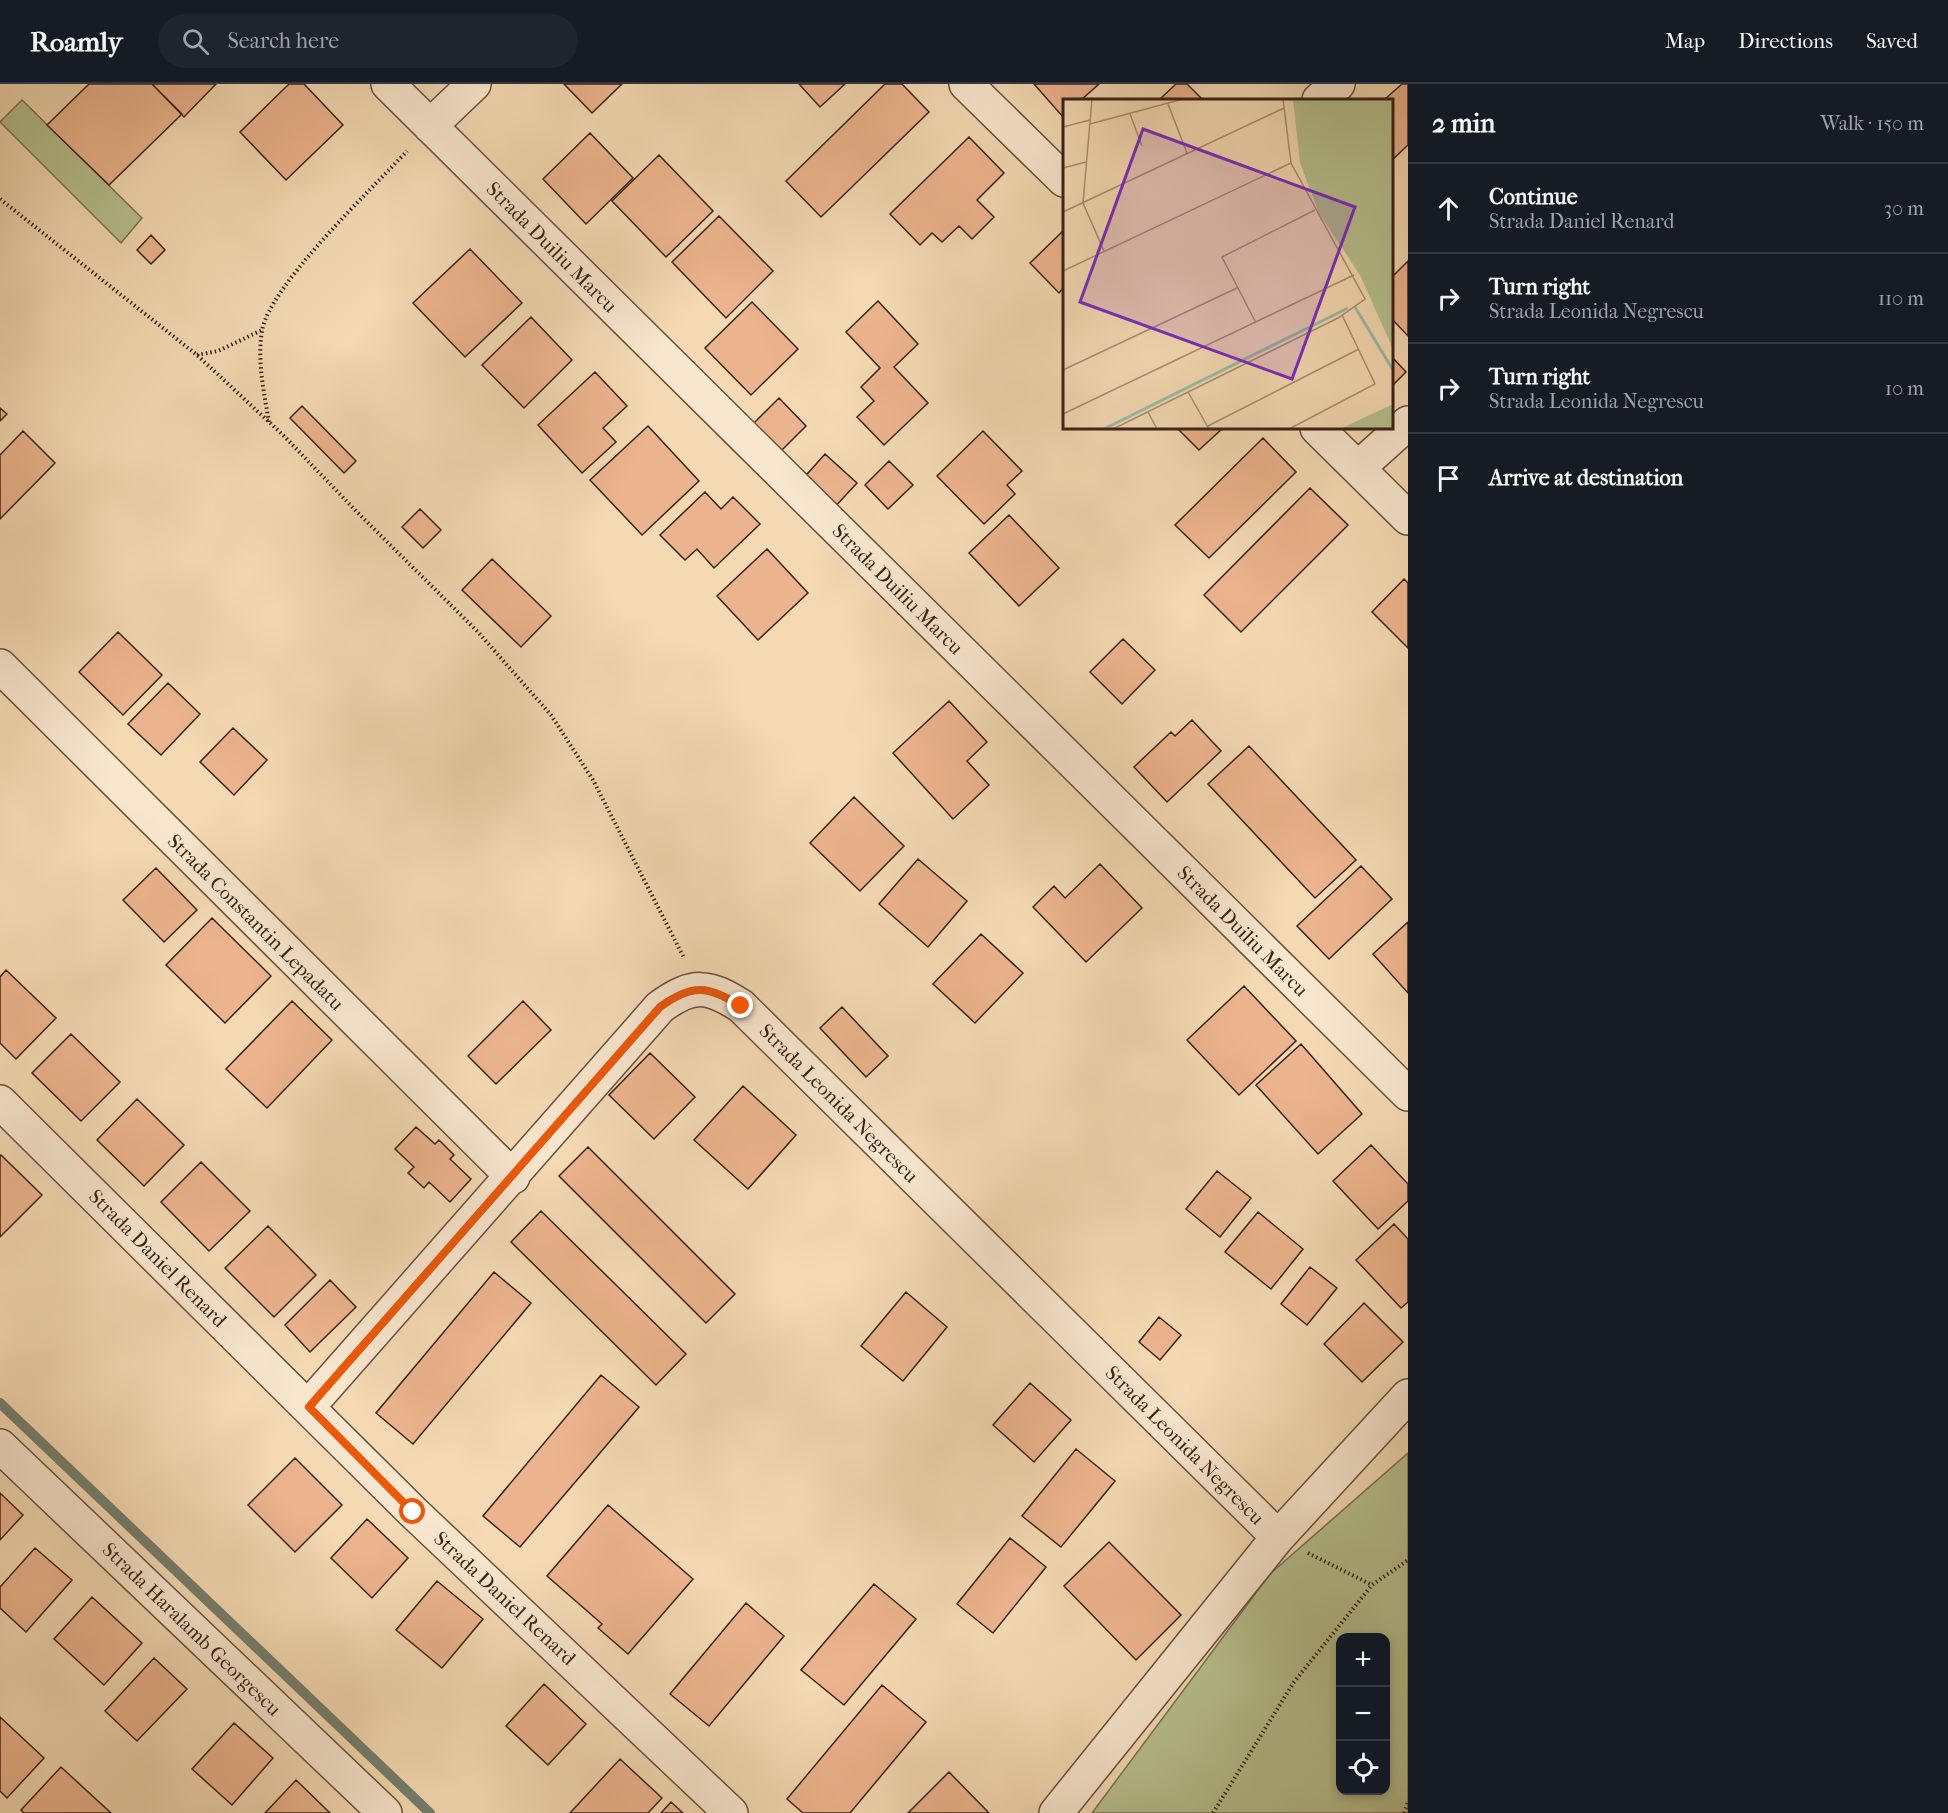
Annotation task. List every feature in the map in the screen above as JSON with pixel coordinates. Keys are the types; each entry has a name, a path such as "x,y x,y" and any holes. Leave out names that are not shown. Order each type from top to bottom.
{"street":[{"name":"Strada Duiliu Marcu","path":"388,84 1408,1094"},
{"path":"430,126 474,84"},
{"path":"966,84 1063,178"},
{"path":"1320,99 1338,84"},
{"path":"1358,468 1408,423"},
{"path":"1318,429 1408,518"},
{"name":"Strada Constantin Lepadatu","path":"0,666 513,1177"},
{"path":"309,1407 660,1007 678,994 699,989"},
{"name":"Strada Leonida Negrescu","path":"699,989 718,992 741,1006 1278,1537"},
{"name":"Strada Daniel Renard","path":"0,1102 413,1512 731,1813"},
{"path":"1056,1813 1278,1537 1408,1396"},
{"name":"Strada Haralamb Georgescu","path":"0,1446 385,1813"}],"path":[{"path":"269,422 262,379 262,330 274,302 290,278 430,126"},
{"path":"0,199 197,355 269,422 478,632 551,715 593,780 699,989"},
{"path":"197,355 218,351 262,330"},
{"path":"1278,1537 1372,1585"},
{"path":"1213,1813 1294,1682 1372,1585 1408,1560"},
{"path":"1404,1813 1408,1802"}],"green space":[{"path":"22,100 142,218 121,243 0,122"},
{"path":"1408,1453 1408,1813 1092,1813 1270,1574"}],"building":[{"path":"89,84 152,84 182,114 109,185 47,125"},
{"path":"152,84 216,84 184,117"},
{"path":"289,84 304,84 343,125 286,180 240,132"},
{"path":"564,84 622,84 592,113"},
{"path":"799,84 845,84 820,107"},
{"path":"885,84 902,84 929,112 821,217 786,181"},
{"path":"1034,84 1099,84 1082,99 1063,99 1063,117"},
{"path":"1176,84 1187,84 1202,99 1160,99"},
{"path":"1402,84 1408,84 1408,145 1393,159 1393,99 1385,99"},
{"path":"590,133 633,178 586,224 543,179"},
{"path":"969,137 1004,173 977,200 994,217 972,239 959,226 942,242 932,233 920,245 890,214"},
{"path":"659,155 713,211 666,257 612,201"},
{"path":"719,216 773,271 726,318 672,262"},
{"path":"1063,231 1063,288 1059,293 1030,263"},
{"path":"151,235 165,250 151,264 137,250"},
{"path":"470,249 522,303 465,357 413,303"},
{"path":"1408,261 1408,336 1393,320 1393,276"},
{"path":"878,301 918,344 894,367 928,403 884,445 857,417 874,401 861,387 880,368 846,332"},
{"path":"752,302 798,349 751,395 705,348"},
{"path":"531,317 572,360 524,408 482,365"},
{"path":"1393,358 1406,372 1393,385"},
{"path":"595,372 627,406 603,428 616,442 582,473 538,425"},
{"path":"779,398 806,426 781,451 754,423"},
{"path":"302,406 356,461 344,473 290,418"},
{"path":"0,408 7,414 0,421"},
{"path":"648,426 699,481 642,535 590,480"},
{"path":"1178,429 1222,429 1199,450"},
{"path":"23,431 55,463 0,519 0,455"},
{"path":"983,431 1022,471 1007,485 1015,494 984,524 937,476"},
{"path":"1263,438 1296,472 1209,558 1175,525"},
{"path":"825,454 857,483 832,510 801,481"},
{"path":"889,461 913,485 888,509 865,485"},
{"path":"1310,488 1348,525 1241,632 1204,595"},
{"path":"705,492 721,509 733,497 760,524 714,568 697,549 685,560 660,535"},
{"path":"420,509 441,530 423,548 402,527"},
{"path":"1009,515 1059,568 1019,606 969,553"},
{"path":"767,549 808,593 758,640 717,596"},
{"path":"492,559 551,616 521,647 462,590"},
{"path":"1404,579 1408,583 1408,648 1372,612"},
{"path":"118,632 162,675 123,715 79,672"},
{"path":"1123,639 1155,670 1122,704 1090,672"},
{"path":"168,683 200,714 161,755 128,724"},
{"path":"949,701 987,742 967,761 989,785 953,819 893,753"},
{"path":"1192,720 1221,751 1167,802 1134,767 1171,732 1175,736"},
{"path":"233,728 267,760 234,795 200,762"},
{"path":"1249,746 1356,860 1315,898 1208,784"},
{"path":"854,797 904,846 860,891 810,843"},
{"path":"918,859 967,901 928,947 879,904"},
{"path":"1100,864 1142,908 1086,962 1033,907 1054,886 1065,898"},
{"path":"1361,866 1392,899 1329,959 1297,926"},
{"path":"156,868 197,910 164,942 123,900"},
{"path":"212,918 271,976 225,1023 166,965"},
{"path":"1408,922 1408,993 1373,954"},
{"path":"981,934 1023,973 975,1023 933,984"},
{"path":"6,970 56,1018 16,1059 0,1043 0,977"},
{"path":"1244,986 1296,1041 1239,1095 1187,1040"},
{"path":"292,1001 332,1040 267,1108 226,1069"},
{"path":"523,1001 551,1030 496,1084 468,1056"},
{"path":"842,1007 888,1056 866,1077 820,1028"},
{"path":"71,1034 120,1082 81,1121 32,1073"},
{"path":"1301,1044 1362,1114 1318,1154 1256,1085"},
{"path":"650,1053 695,1097 654,1139 609,1095"},
{"path":"743,1086 796,1135 748,1189 694,1140"},
{"path":"137,1099 184,1145 144,1186 97,1140"},
{"path":"416,1127 435,1144 439,1140 454,1155 450,1159 471,1179 450,1202 429,1182 424,1188 408,1173 414,1167 395,1149"},
{"path":"1371,1145 1408,1184 1408,1201 1378,1229 1333,1181"},
{"path":"588,1147 735,1294 706,1323 559,1176"},
{"path":"0,1156 42,1195 0,1237"},
{"path":"201,1162 250,1211 209,1251 161,1202"},
{"path":"1217,1171 1251,1198 1220,1237 1186,1209"},
{"path":"541,1211 686,1354 656,1385 511,1242"},
{"path":"1258,1212 1303,1249 1271,1289 1225,1252"},
{"path":"1394,1224 1408,1239 1408,1302 1401,1308 1356,1260"},
{"path":"268,1226 316,1275 274,1317 225,1268"},
{"path":"1310,1267 1337,1288 1307,1325 1281,1304"},
{"path":"494,1272 531,1303 413,1444 376,1413"},
{"path":"330,1280 356,1307 310,1352 285,1325"},
{"path":"906,1292 947,1327 903,1381 861,1346"},
{"path":"1364,1303 1403,1342 1362,1382 1324,1344"},
{"path":"1159,1317 1181,1335 1160,1360 1139,1342"},
{"path":"601,1375 639,1407 520,1547 483,1516"},
{"path":"1030,1383 1071,1420 1034,1462 993,1425"},
{"path":"1076,1449 1115,1481 1061,1547 1022,1516"},
{"path":"295,1458 342,1505 295,1552 248,1505"},
{"path":"0,1493 23,1515 0,1540"},
{"path":"608,1505 693,1579 628,1654 598,1628 602,1624 547,1576"},
{"path":"367,1519 408,1558 372,1598 331,1558"},
{"path":"1010,1538 1046,1567 993,1633 957,1604"},
{"path":"1109,1542 1181,1615 1136,1660 1064,1586"},
{"path":"35,1548 72,1580 26,1632 0,1608 0,1587"},
{"path":"437,1581 483,1619 442,1668 396,1630"},
{"path":"874,1584 916,1619 844,1705 801,1670"},
{"path":"92,1597 142,1643 104,1685 54,1639"},
{"path":"746,1603 784,1636 709,1726 670,1694"},
{"path":"154,1658 187,1689 137,1741 105,1711"},
{"path":"544,1684 586,1724 548,1765 506,1726"},
{"path":"882,1685 926,1722 850,1813 803,1813 787,1799"},
{"path":"0,1717 44,1758 7,1798 0,1791"},
{"path":"234,1723 273,1758 232,1805 192,1769"},
{"path":"620,1759 662,1798 648,1813 570,1813"},
{"path":"61,1767 111,1813 24,1813 21,1810"},
{"path":"949,1772 989,1813 908,1813"},
{"path":"296,1780 330,1813 265,1813"},
{"path":"671,1802 683,1813 661,1813"}],"waterway":[{"path":"0,1403 430,1813"}],"route":[{"path":"413,1512 309,1407 660,1007 678,994 699,989 718,992 741,1006"}]}
